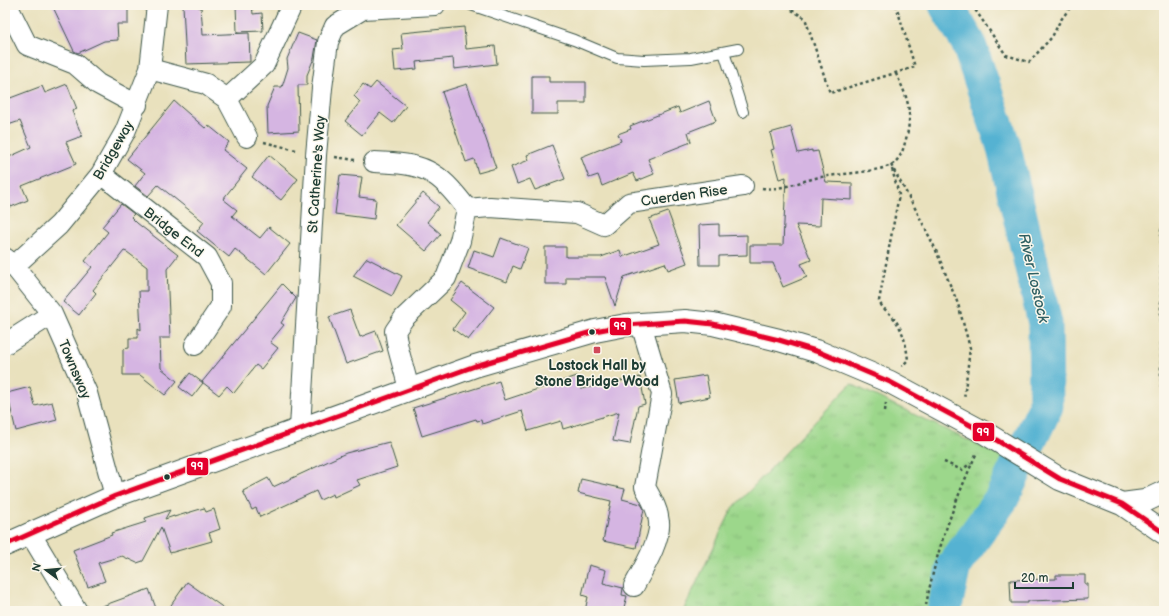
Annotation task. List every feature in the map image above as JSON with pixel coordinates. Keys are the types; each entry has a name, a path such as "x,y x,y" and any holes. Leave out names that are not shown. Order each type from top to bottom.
{"street":[{"path":"7,5 26,46 75,64 98,84 137,105"},
{"name":"Bridgeway","path":"10,262 59,224 101,174 125,132 150,69 157,5"},
{"path":"228,99 264,65 292,5"},
{"name":"St Catherine's Way","path":"300,428 316,155 328,42 336,26 363,9 435,5"},
{"path":"150,69 206,84 228,99 247,137"},
{"path":"374,162 404,163 425,168 450,186 467,209 460,241 446,278 404,318 395,331 409,389"},
{"name":"Bridge End","path":"101,174 207,257 221,283 221,306 195,345"},
{"name":"Cuerden Rise","path":"467,209 490,207 577,213 604,225 629,203 743,186"},
{"name":"Townsway","path":"10,262 52,314 86,393 115,496"},
{"path":"5,344 52,314"},
{"path":"5,545 115,496 475,366 595,331 640,324 685,321 713,324 819,352 890,382 961,422 993,438 1060,479 1122,504 1164,533"},
{"path":"634,586 647,563 657,536 659,522 654,502 645,487 662,394 640,324"},
{"path":"1122,504 1145,501 1164,492"},
{"path":"30,533 77,611"}],"lane":[{"path":"471,5 574,40 617,58 644,60 691,58 738,49"},
{"path":"724,52 743,112"}],"path":[{"path":"789,5 790,9 805,18 830,93 915,67 896,5"},
{"path":"972,5 1006,55 1029,62 1052,37 1060,21 1072,5"},
{"path":"1164,5 1164,13"},
{"path":"743,186 771,190 820,177 858,172 890,165 902,155 910,124 909,106 905,90 895,72"},
{"path":"890,165 899,195 879,301 882,308 891,315 901,329 906,344 908,360 890,382"},
{"path":"890,165 916,210 935,248 958,304 970,348 961,422"},
{"path":"1164,223 1161,231 1160,322 1161,390 1164,400"},
{"path":"944,462 962,470 972,463 993,438"},
{"path":"925,611 934,564 954,504 972,463"}],"green space":[{"path":"851,384 1011,461 974,526 952,554 938,582 935,611 683,611 732,509"}],"building":[{"path":"52,5 128,5 128,24 117,24 118,40 104,41 78,53 74,51"},
{"path":"183,5 197,5 198,7 201,7 203,35 249,33 250,62 186,64"},
{"path":"236,5 252,5 253,14 262,13 263,31 237,32"},
{"path":"464,27 466,49 495,46 497,64 454,69 453,58 416,62 417,69 395,71 393,50 403,49 401,33"},
{"path":"298,33 317,40 314,58 307,75 307,85 298,85 299,131 268,133 267,106 275,87 282,87 288,68 287,59"},
{"path":"532,76 549,76 549,82 586,82 586,103 558,103 558,114 532,114"},
{"path":"376,82 406,106 393,123 380,113 362,135 345,121 360,102 354,96 363,84 370,89"},
{"path":"67,84 77,109 72,111 82,136 66,142 76,164 22,186 28,200 11,207 5,193 5,148 9,157 31,147 20,121 5,126 5,100 42,86 45,93"},
{"path":"467,84 496,168 478,173 474,159 466,162 442,92"},
{"path":"174,101 205,128 208,125 229,142 223,150 247,169 223,199 237,210 232,216 260,238 269,227 290,244 266,274 235,249 229,257 197,231 204,222 158,185 148,196 135,186 145,173 127,159"},
{"path":"709,101 716,121 688,132 691,142 648,159 654,174 637,181 633,173 602,186 598,175 589,178 581,157 621,141 618,134 631,129 630,126 678,107 680,113"},
{"path":"791,127 798,153 812,150 812,152 818,151 826,182 852,183 852,200 821,198 820,226 796,225 811,260 801,264 807,277 783,287 773,263 750,263 750,245 783,245 786,177 779,179 771,150 774,149 770,133"},
{"path":"552,145 565,179 535,190 530,179 517,184 511,167 529,160 527,155"},
{"path":"269,155 298,179 281,200 252,177"},
{"path":"340,175 362,177 359,197 376,199 374,219 335,214"},
{"path":"423,193 439,207 427,222 441,234 426,251 396,225"},
{"path":"121,204 134,214 131,217 137,223 178,255 167,269 170,338 160,338 161,368 177,381 165,395 140,375 123,375 123,349 129,348 129,338 138,338 138,328 141,330 139,291 147,291 147,267 124,251 93,290 96,293 79,315 63,302 92,267 85,261 108,232 102,227"},
{"path":"668,212 687,263 668,270 665,263 624,277 615,306 605,277 566,277 566,284 545,284 545,247 566,247 566,257 601,257 620,250 622,257 659,244 649,219"},
{"path":"719,224 719,236 747,235 747,255 719,256 719,265 700,265 699,225"},
{"path":"501,238 528,248 520,269 513,266 507,282 468,268 474,250 494,257"},
{"path":"367,258 402,276 392,296 353,276"},
{"path":"462,283 494,307 468,340 453,329 465,312 450,300"},
{"path":"282,284 296,298 281,323 284,325 270,342 278,348 261,369 256,365 234,393 227,386 219,395 202,382"},
{"path":"350,310 360,337 376,331 383,351 346,364 329,317"},
{"path":"190,373 203,383 192,397 179,387"},
{"path":"706,375 710,397 679,403 675,380"},
{"path":"577,376 581,389 640,377 645,404 638,406 630,444 613,441 619,412 563,429 561,421 528,431 522,411 482,424 481,420 477,421 476,419 422,436 413,408 499,381 505,400"},
{"path":"30,387 35,406 52,402 57,420 16,431 7,393"},
{"path":"389,442 397,467 357,480 360,485 334,497 333,494 320,500 316,491 260,517 256,508 252,510 243,491 268,478 273,487 346,453"},
{"path":"581,479 625,489 622,499 641,504 644,509 636,548 603,541 611,501 578,493"},
{"path":"204,508 206,512 214,509 220,529 209,533 212,541 170,553 161,527 143,561 137,563 122,556 98,563 105,581 88,587 73,550 112,535 111,533 146,522 145,518 170,510 165,519"},
{"path":"589,565 606,570 603,583 623,588 622,595 627,596 623,611 585,611 588,597 582,595"},
{"path":"1056,575 1085,575 1085,584 1088,584 1088,599 1011,603 1010,580 1056,579"},
{"path":"187,582 228,611 167,611"},
{"path":"149,589 157,611 95,611 94,609"}],"waterway":[{"name":"River Lostock","path":"944,611 954,565 1002,498 1046,406 1045,323 1003,144 968,42 946,5"}],"transit line":[{"name":"99","path":"5,545 115,496 475,366 595,331 626,325 685,321 713,324 779,340 819,352 890,382 985,433 1060,479 1122,504 1164,533"}],"place":[{"name":"Lostock Hall by Stone Bridge Wood","path":"597,350"}]}
